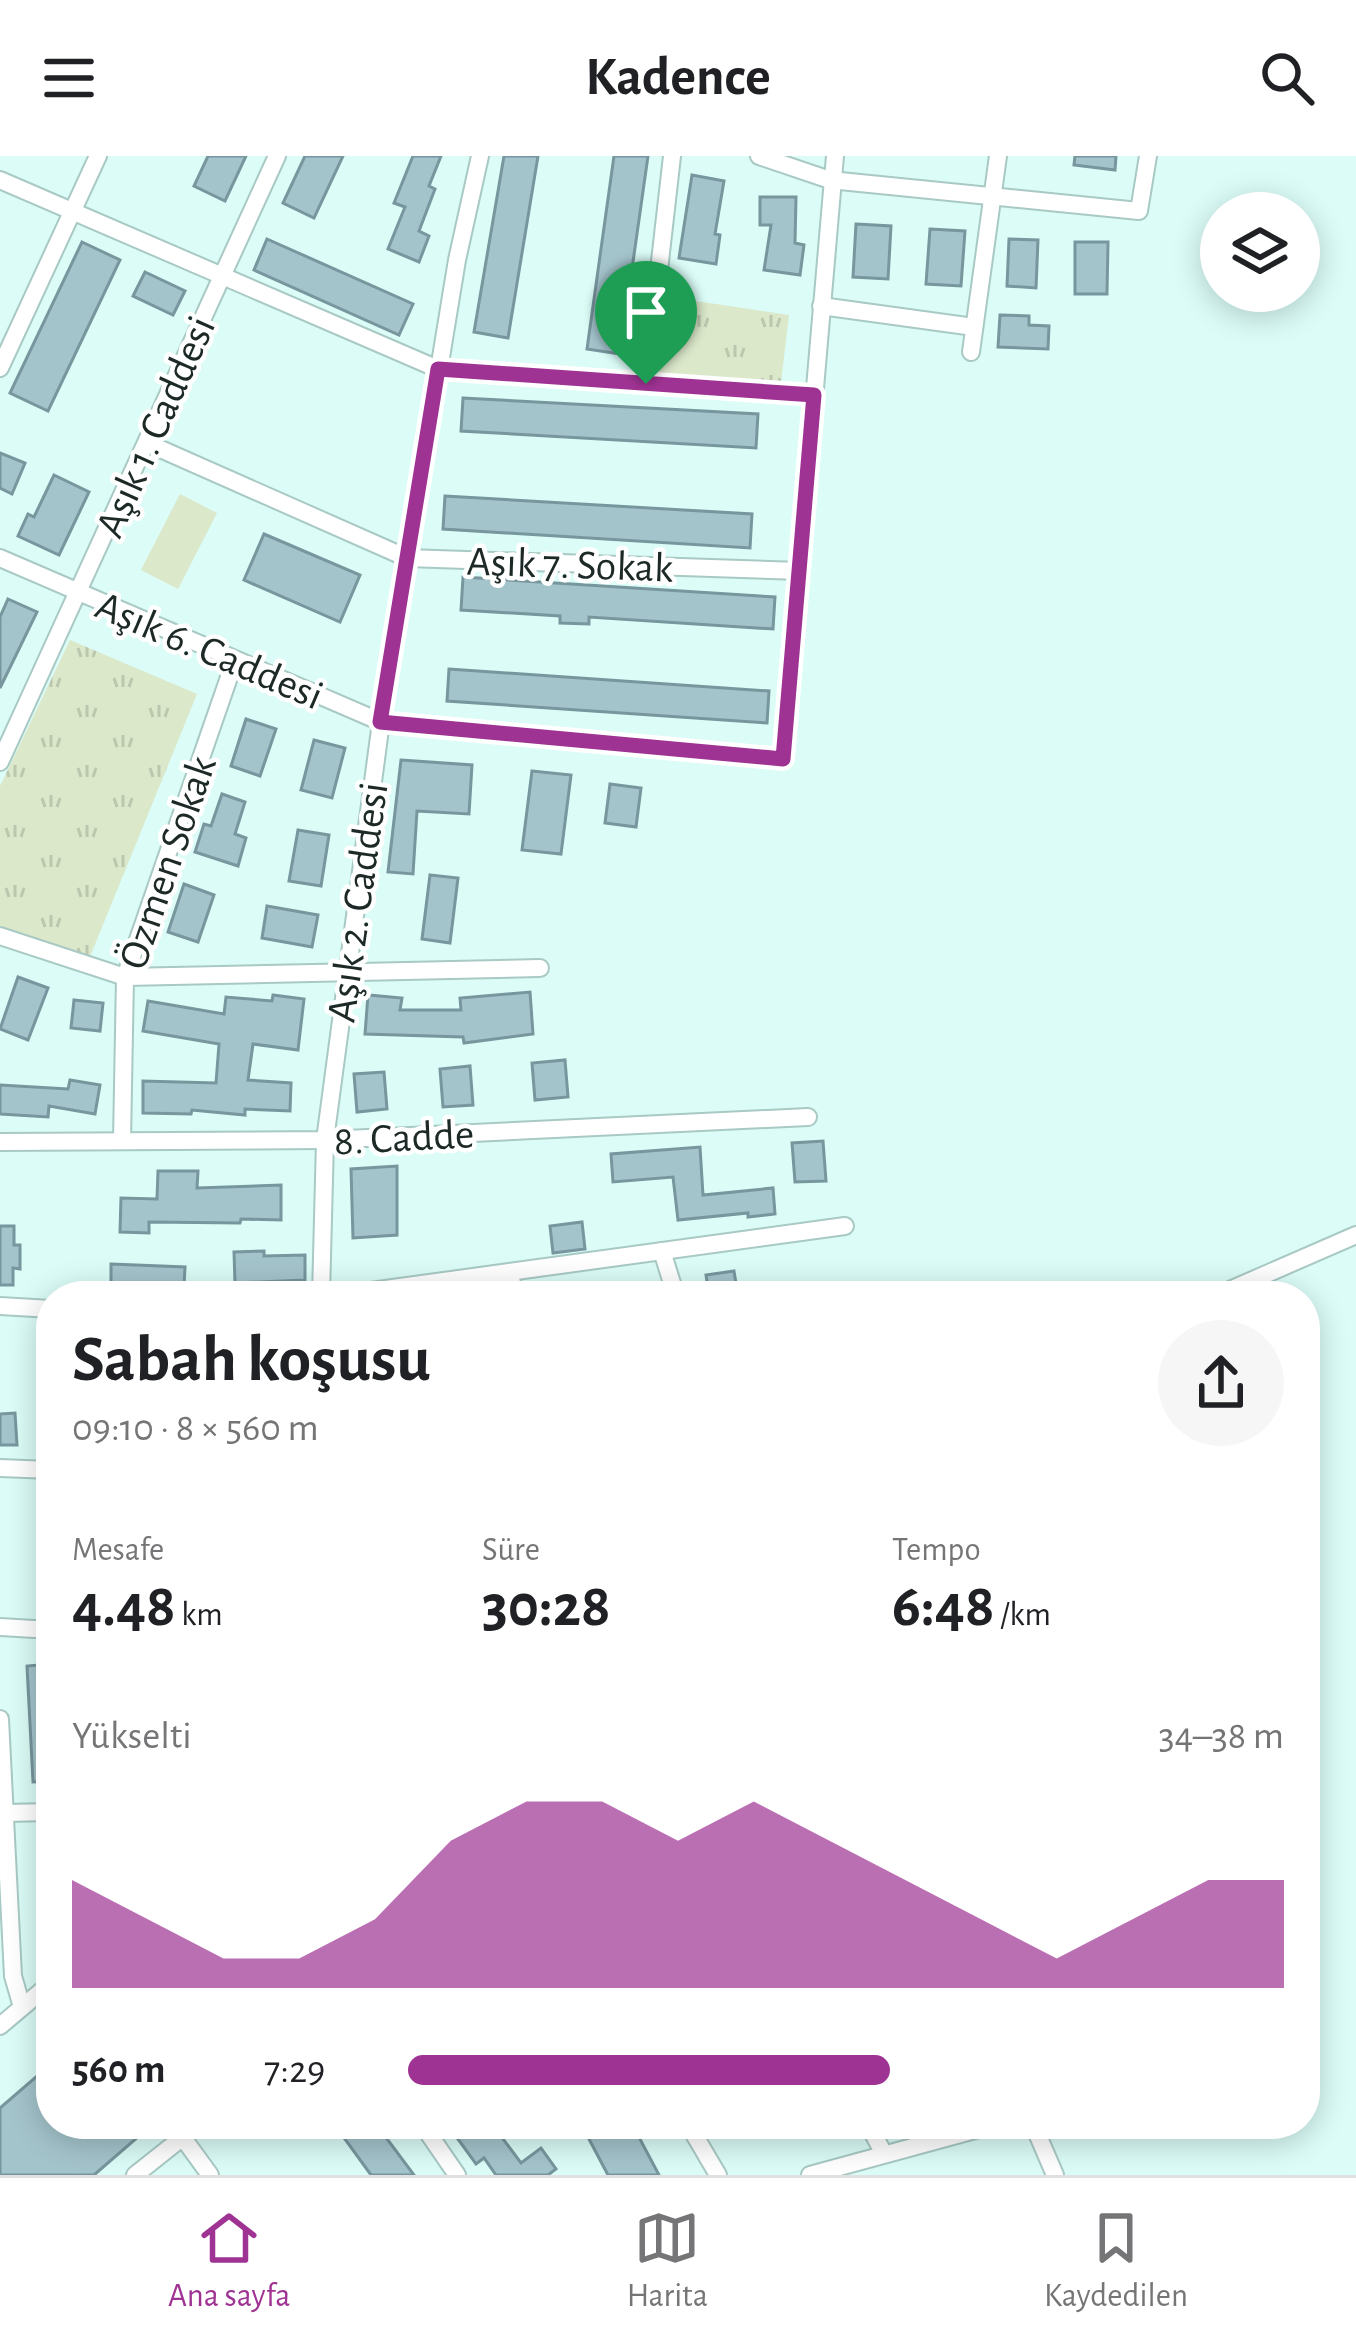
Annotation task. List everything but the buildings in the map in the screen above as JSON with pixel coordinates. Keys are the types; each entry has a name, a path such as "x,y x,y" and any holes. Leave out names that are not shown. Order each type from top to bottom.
{"street":[{"path":"0,368 98,156"},
{"name":"Aşık 1. Caddesi","path":"0,762 277,156"},
{"name":"Aşık 2. Caddesi","path":"321,1281 325,1140 380,722 457,260 480,156"},
{"path":"646,384 672,156"},
{"path":"759,156 830,181 1139,211 1148,156"},
{"path":"801,571 835,156"},
{"path":"971,352 998,156"},
{"path":"0,180 438,369 814,395"},
{"path":"821,306 974,327"},
{"name":"Aşık 7. Sokak","path":"148,443 407,558 801,571"},
{"name":"Aşık 6. Caddesi","path":"0,558 380,722 783,759 801,571"},
{"name":"Özmen Sokak","path":"122,1142 125,977 235,660"},
{"path":"0,936 125,977 541,968"},
{"name":"8. Cadde","path":"0,1142 325,1140 808,1117"},
{"path":"454,1281 845,1226"},
{"path":"1250,1281 1356,1235"},
{"path":"662,1251 671,1281"},
{"path":"510,1274 512,1281"},
{"path":"0,1306 36,1308"},
{"path":"0,1468 36,1470"},
{"path":"0,1627 36,1629"},
{"path":"0,1719 13,1976 22,2007"},
{"path":"4,1813 36,1812"},
{"path":"0,2026 36,1995"},
{"path":"135,2175 170,2139"},
{"path":"184,2139 210,2175"},
{"path":"432,2139 457,2175"},
{"path":"697,2139 718,2175"},
{"path":"876,2139 884,2154"},
{"path":"809,2175 940,2139"},
{"path":"1039,2139 1055,2175"}],"green space":[{"path":"656,295 789,315 780,391 760,401 642,387"},
{"path":"180,494 217,513 178,589 141,570"},
{"path":"70,640 197,694 87,964 0,945 0,786"}],"route":[{"path":"438,369 646,384 814,395 783,759 380,722 438,369"}]}
